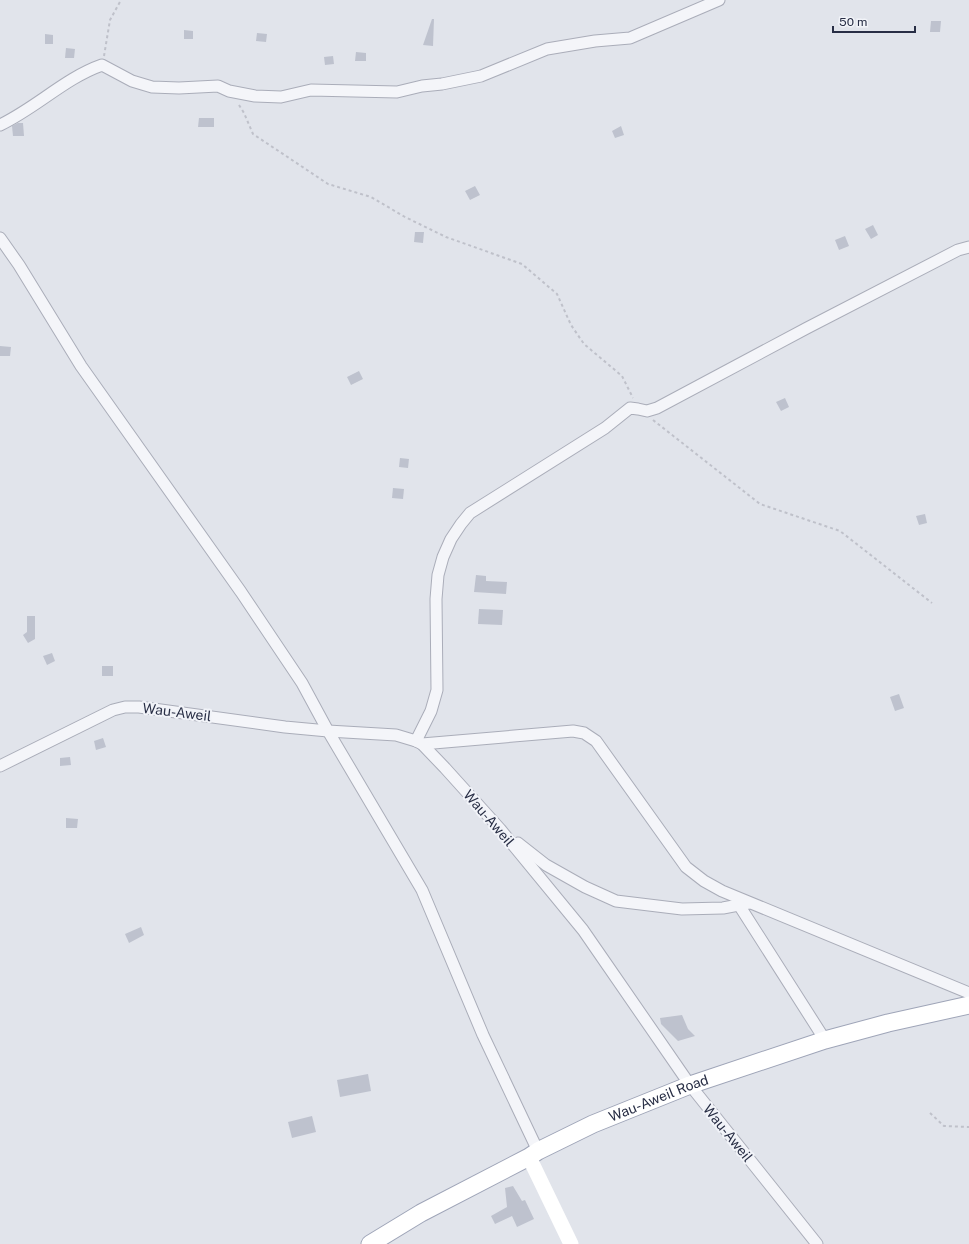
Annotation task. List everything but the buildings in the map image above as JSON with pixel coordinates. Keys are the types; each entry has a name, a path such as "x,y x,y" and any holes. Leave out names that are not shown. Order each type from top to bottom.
{"main road":[{"name":"Wau-Aweil Road","path":"370,1244 421,1213 593,1124 690,1085 825,1040 888,1023 969,1005"}],"street":[{"path":"0,125 26,111 88,70 102,65 132,81 152,87 179,88 218,86 229,91 255,96 281,97 304,90 397,92 422,86 442,84 481,76 547,49 595,40 630,38 719,0"},
{"path":"0,238 20,265 81,366 241,592 302,683 328,731 422,890 571,1244"},
{"path":"969,247 958,250 657,408 647,411 630,408 605,428 499,493 470,513 451,539 443,557 438,575 436,600 437,690 419,742 573,731 584,733 596,741 686,867 704,880 745,904 969,993"},
{"name":"Wau-Aweil","path":"0,766 113,710 125,707 162,710 285,727 396,735 419,742 445,768 500,829 583,930 690,1085 817,1244"},
{"path":"500,829 546,865 585,887 616,901 682,909 723,908 745,904"},
{"path":"745,904 825,1040"}],"path":[{"path":"102,65 110,20 121,0"},
{"path":"229,91 244,113 253,134 328,184 371,197 446,237 522,264 557,294 571,325 584,344 622,376 638,409 760,504 840,531 932,603"},
{"path":"930,1113 944,1126 969,1127"}]}
